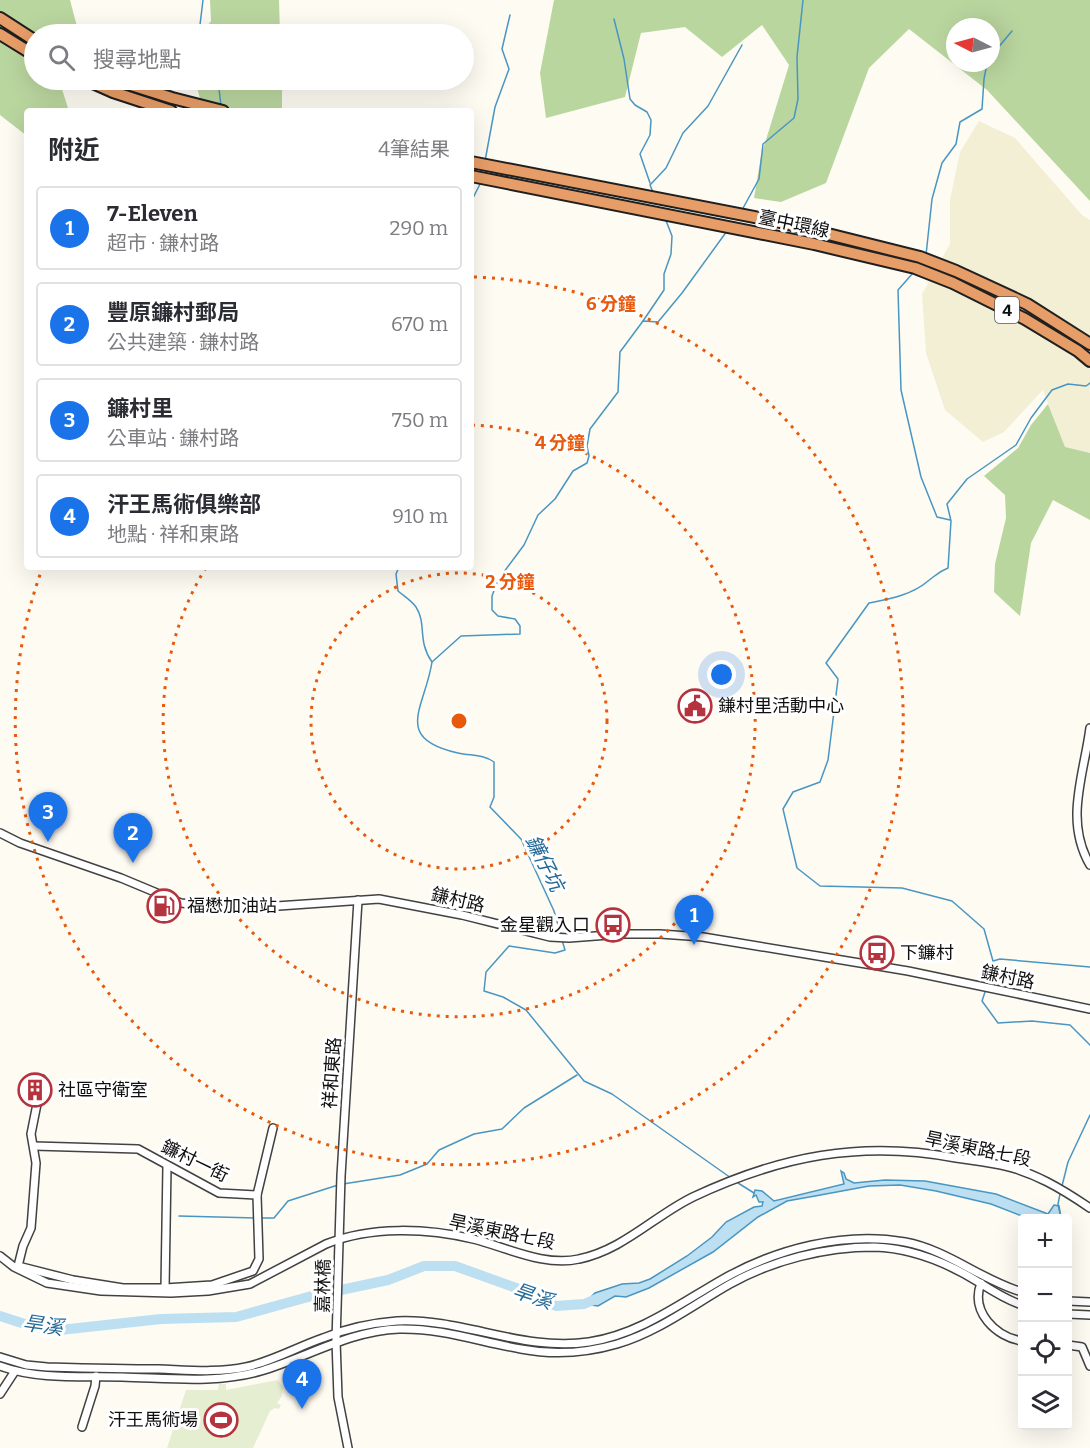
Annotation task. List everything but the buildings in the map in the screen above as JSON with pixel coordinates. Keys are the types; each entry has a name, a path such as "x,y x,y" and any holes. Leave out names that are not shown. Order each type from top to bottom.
{"highway":[{"path":"0,18 24,33"},
{"path":"0,34 24,49"},
{"path":"108,90 162,108"},
{"path":"147,90 212,108"},
{"name":"臺中環線","path":"481,164 739,214 881,246 925,259 1027,304 1090,345"},
{"name":"臺中環線","path":"479,177 824,246 917,269 953,283 1025,319 1090,360"}],"street":[{"path":"1090,728 1075,810 1076,827 1090,865"},
{"name":"鎌村路","path":"0,833 20,843 121,878 181,903 234,909 380,899 550,937 622,934 703,937 908,971 1089,1006"},
{"name":"祥和東路","path":"339,1248 341,1176 358,900"},
{"path":"42,1079 31,1134 36,1163 32,1228 22,1246 18,1266 73,1280 109,1286 165,1288 212,1285 253,1271 260,1259 258,1194 273,1128"},
{"name":"鐮村一街","path":"34,1146 138,1149 219,1193 258,1194"},
{"name":"旱溪東路七段","path":"0,1256 32,1277 63,1286 110,1292 171,1293 208,1291 250,1284 339,1239 376,1232 413,1230 472,1239 546,1259 578,1260 620,1244 667,1211 748,1173 831,1152 882,1149 928,1152 1003,1166 1052,1183 1090,1208"},
{"path":"165,1288 167,1166"},
{"path":"0,1357 26,1365 46,1367 225,1370 261,1363 337,1332 378,1323 420,1321 453,1325 537,1344 592,1342 626,1333 653,1321 730,1276 773,1256 812,1246 854,1240 886,1240 918,1245 941,1253 1018,1290"},
{"name":"嘉林橋","path":"337,1332 339,1248"},
{"path":"0,1366 37,1374 232,1377 273,1367 336,1341 372,1332 416,1329 453,1333 531,1351 593,1350 648,1333 731,1284 765,1268 808,1254 847,1248 908,1251 940,1262 1018,1303"},
{"path":"981,1283 978,1296 981,1310 987,1320 1001,1334 1018,1339"},
{"path":"1072,1301 1090,1302"},
{"path":"1072,1314 1090,1315"},
{"path":"337,1332 338,1397 348,1448"},
{"path":"1072,1346 1082,1347 1090,1366"},
{"path":"0,1394 14,1376 15,1371"},
{"path":"82,1427 96,1376"}],"shaded area":[{"path":"979,121 1015,138 1082,215 1090,220 1090,453 1065,448 1043,390 1004,432 983,442 945,410 926,353 922,294 950,244 950,200 960,152"}],"green space":[{"path":"0,0 70,0 76,24 24,24 24,90 62,90 68,108 24,108 24,134 0,115"},
{"path":"210,0 279,0 280,24 209,24 211,21"},
{"path":"554,0 1090,0 1090,201 987,90 964,72 1000,72 1000,18 946,18 946,58 909,29 869,68 826,183 781,202 754,198 761,156 789,65 762,25 722,57 685,27 641,33 625,97 546,118 540,73"},
{"path":"198,90 282,90 282,108 206,108 201,102"},
{"path":"1048,404 1065,447 1090,453 1090,520 1053,500 1031,543 1020,616 994,592 995,564 1006,518 1005,495 984,476 1018,448 1031,425"},
{"name":"汗王馬術場","path":"278,1380 283,1387 282,1396 277,1403 281,1405 279,1409 275,1408 270,1411 253,1448 167,1448 186,1390 218,1390 219,1384 226,1384 226,1390"}],"water":[{"path":"841,1171 846,1179 854,1183 885,1180 925,1181 996,1194 1048,1214 1018,1214 991,1204 900,1185 869,1186 787,1201 758,1217 713,1252 649,1288 626,1297 615,1296 598,1306 584,1304 595,1293 622,1284 639,1283 650,1279 687,1256 712,1237 726,1222 754,1207 762,1206 763,1202 759,1202 756,1195 753,1197 755,1190 762,1191 774,1201 844,1184"},
{"path":"1054,1205 1059,1206 1060,1214 1048,1214"}],"waterway":[{"name":"鐮仔坑","path":"200,24 203,0"},
{"path":"742,210 759,179 763,144 794,118 798,99 797,57 803,0"},
{"path":"485,161 495,107 509,69 502,49 510,15"},
{"path":"614,19 624,59 630,99 647,112 651,120 650,135 640,154 650,183"},
{"path":"1000,45 1012,31"},
{"path":"653,192 650,185 666,168 683,133 708,106 742,45"},
{"path":"926,255 932,199 942,163 956,144 960,122 982,109 985,72"},
{"name":"鐮仔坑","path":"219,90 221,106"},
{"path":"474,196 480,184"},
{"path":"643,321 664,290 664,274 671,254 672,236 665,218"},
{"path":"432,662 461,636 520,634 520,626 515,619 498,616 492,610 492,596 498,580 524,545 538,515 555,499 573,471 587,463 590,429 618,392 620,352 643,321 658,322 727,231"},
{"path":"913,273 898,290 901,390 921,477 937,517 950,520"},
{"path":"987,984 993,961 984,929 952,901 902,888 820,886 797,868 783,809 793,792 820,782 828,760 838,679 826,663 869,603 908,593 948,568 951,521 947,504 967,479 1016,445 1031,418 1052,390 1068,384 1086,386 1090,383"},
{"name":"鐮仔坑","path":"398,570 398,591 416,607 419,613 423,640 432,662 420,707 419,730 425,739 438,747 481,756 494,762 494,797 490,807 521,839 554,911 561,935"},
{"name":"鐮仔坑","path":"562,940 565,950 555,953 509,946 486,972 484,991 503,997 526,1010 584,1081 612,1094 731,1178"},
{"path":"993,961 1000,959 1090,967"},
{"path":"986,989 982,1001 998,1023 1032,1021 1070,1025 1090,1045"},
{"path":"343,1184 400,1175 427,1164 439,1150 474,1134 502,1129 524,1108 577,1075"},
{"path":"1062,1186 1068,1162 1090,1115"},
{"name":"鐮仔坑","path":"738,1183 754,1193"},
{"path":"261,1218 274,1218 288,1201 338,1185"},
{"path":"1060,1194 1058,1204 1060,1214"},
{"path":"179,1216 256,1218"},
{"name":"旱溪","path":"0,1316 31,1326 60,1330 161,1319 236,1317 308,1297 388,1280 424,1266 455,1266 519,1289 556,1306 584,1304 596,1299"}],"place":[{"name":"鎌村里活動中心","path":"695,706"},
{"name":"鐮村里","path":"48,842"},
{"name":"豐原鐮村郵局","path":"133,863"},
{"name":"福懋加油站","path":"164,906"},
{"name":"金星觀入口","path":"613,925"},
{"name":"7-Eleven","path":"694,945"},
{"name":"下鐮村","path":"877,953"},
{"name":"社區守衛室","path":"35,1090"},
{"name":"汗王馬術俱樂部","path":"302,1409"},
{"name":"汗王馬術場","path":"221,1420"}]}
